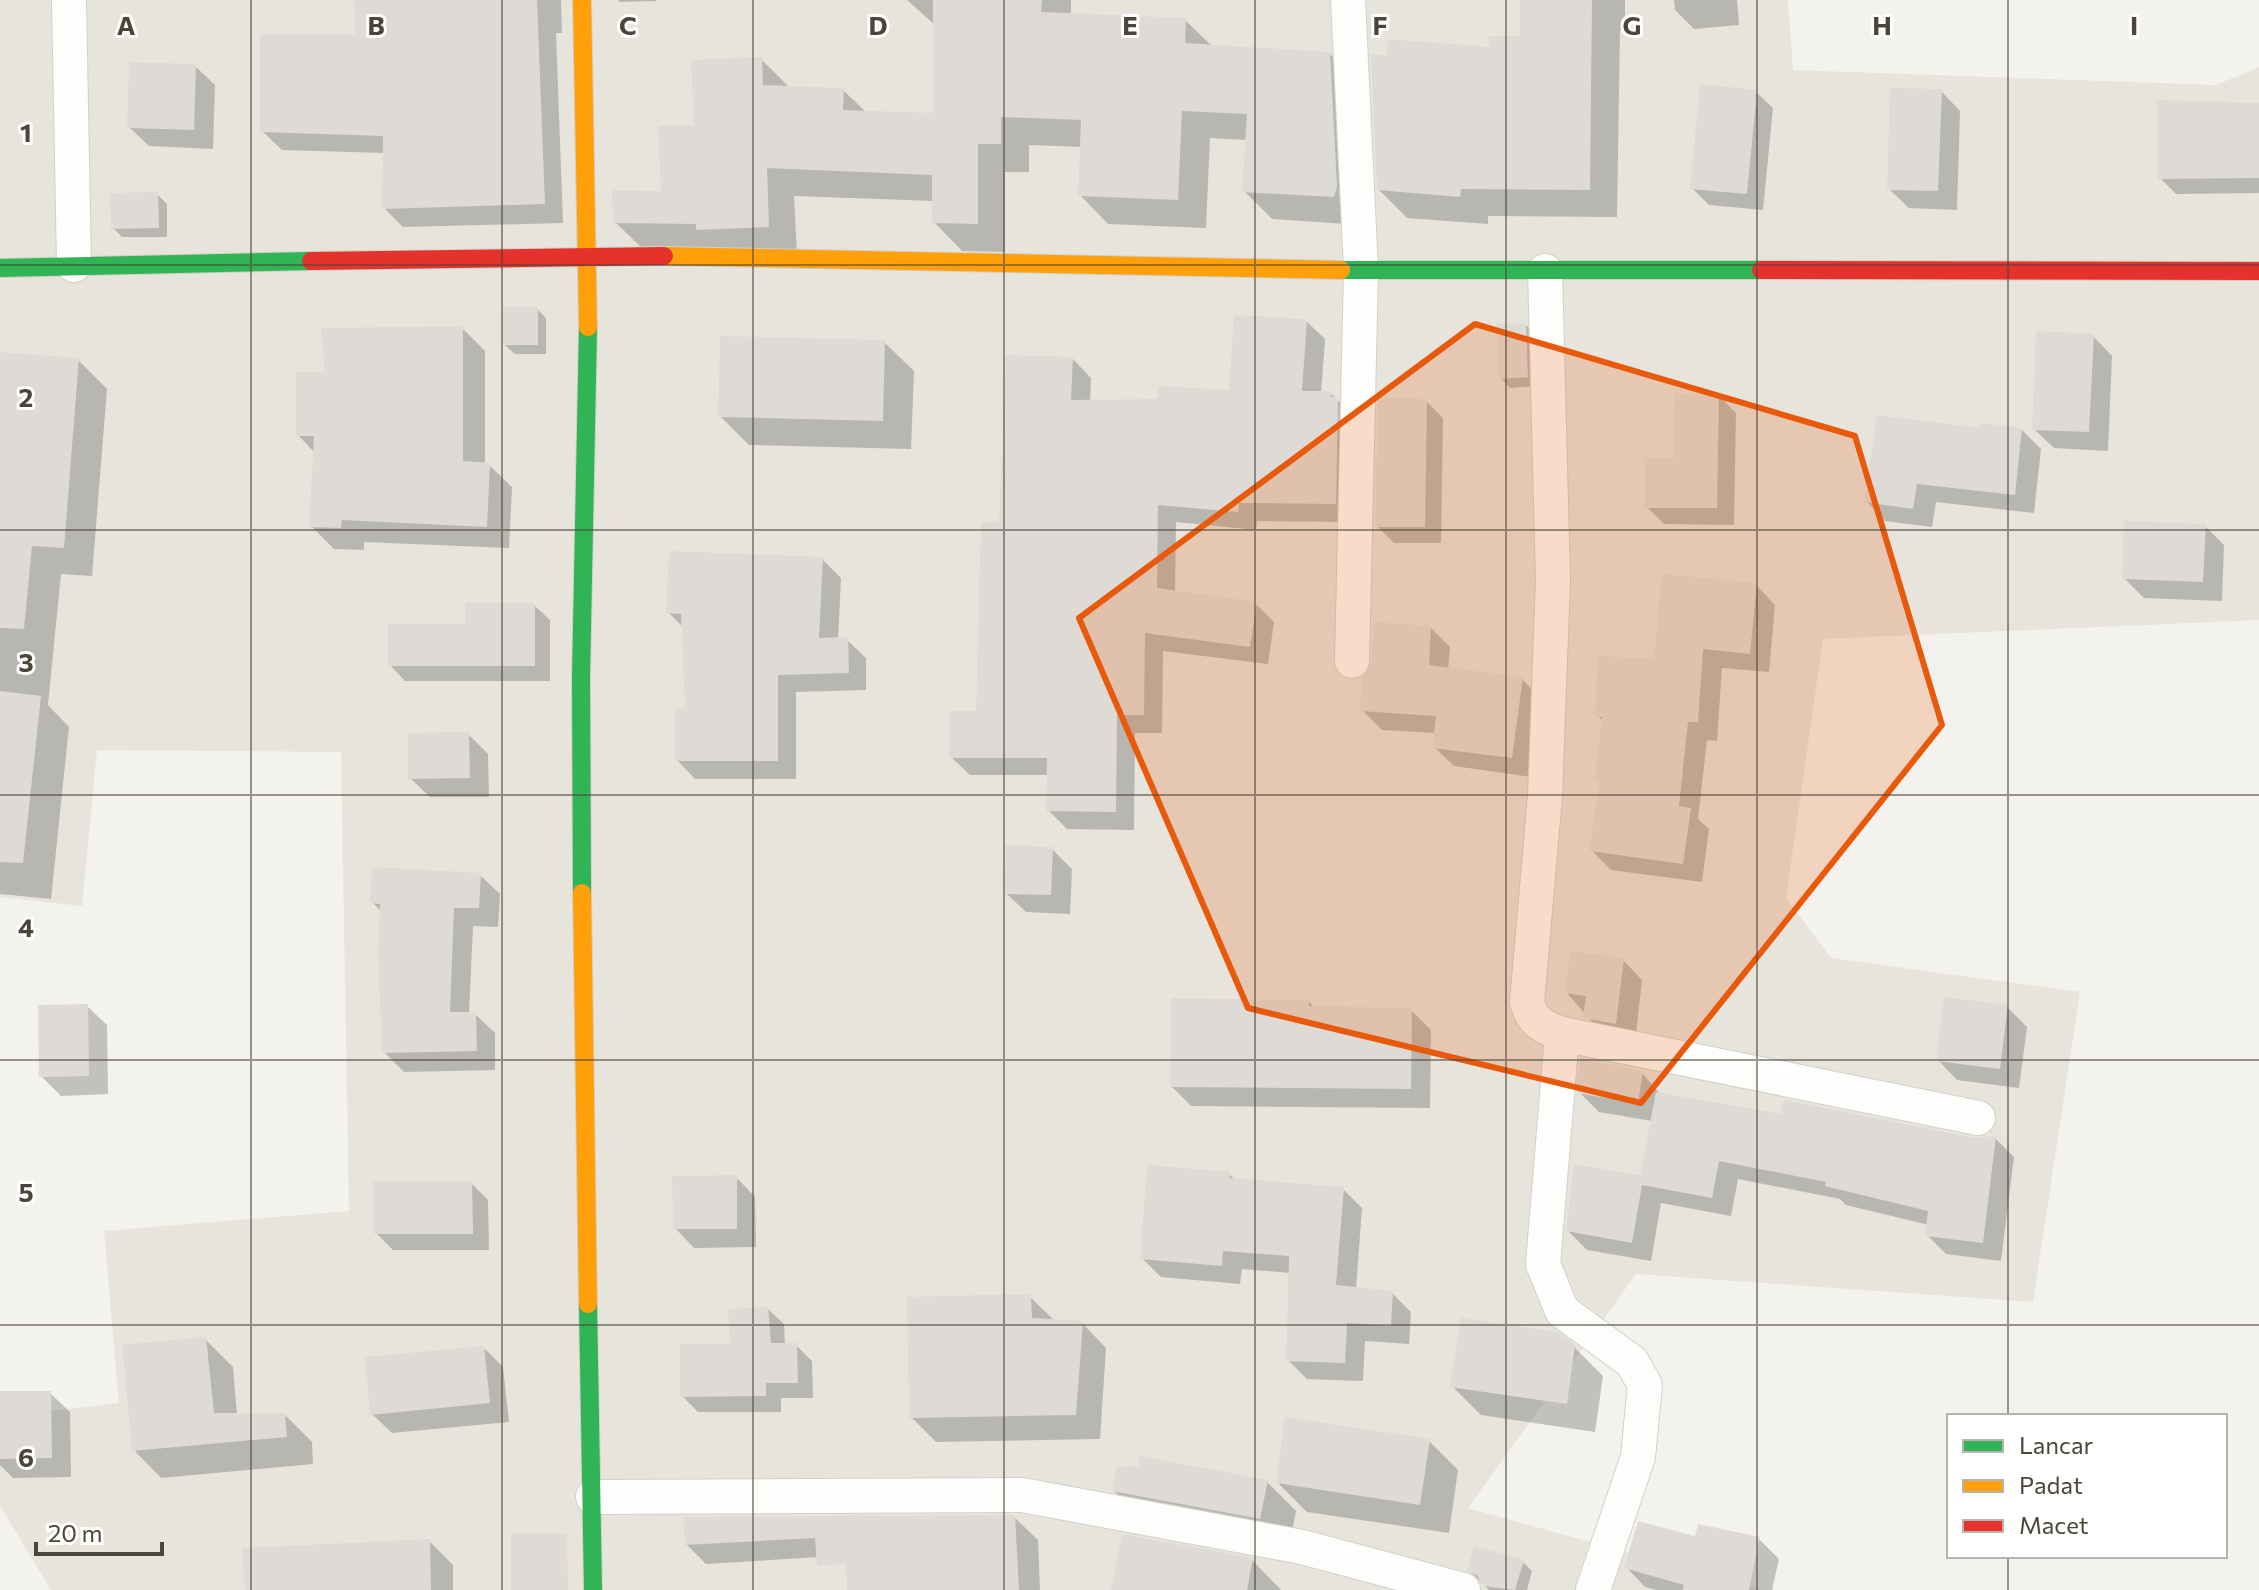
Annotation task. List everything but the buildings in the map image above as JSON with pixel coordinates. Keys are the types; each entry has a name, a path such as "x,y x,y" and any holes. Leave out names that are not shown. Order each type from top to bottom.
{"street":[{"path":"69,0 74,265"},
{"path":"582,0 589,254 581,693 593,1590"},
{"path":"1348,0 1361,270 1352,661"},
{"path":"0,268 589,254 1361,270 2259,271"},
{"path":"1545,271 1553,579 1545,796 1527,1002 1531,1017 1543,1027 1562,1034 1978,1118"},
{"path":"1562,1034 1543,1264 1562,1311 1632,1362 1645,1385 1638,1457 1593,1590"},
{"path":"593,1497 1022,1495 1302,1547 1463,1590"}],"highlighted area":[{"path":"1475,324 1855,436 1942,725 1641,1103 1248,1008 1079,618"}],"shaded area":[{"path":"0,0 1788,0 1793,70 2216,85 2259,67 2259,620 1823,639 1786,898 1831,958 2080,992 2033,1302 1636,1274 1468,1508 1762,1590 51,1590 0,1506 0,1417 119,1403 104,1231 349,1211 341,752 97,750 82,906 0,897"}],"traffic: fast":[{"path":"0,268 311,261"},
{"path":"1341,270 1761,270"},
{"path":"582,893 581,677 588,327"},
{"path":"588,1304 593,1590"}],"traffic: slow":[{"path":"582,0 588,327"},
{"path":"664,256 1341,270"},
{"path":"582,893 588,1304"}],"traffic: jam":[{"path":"311,261 664,256"},
{"path":"1761,270 2259,271"}]}
